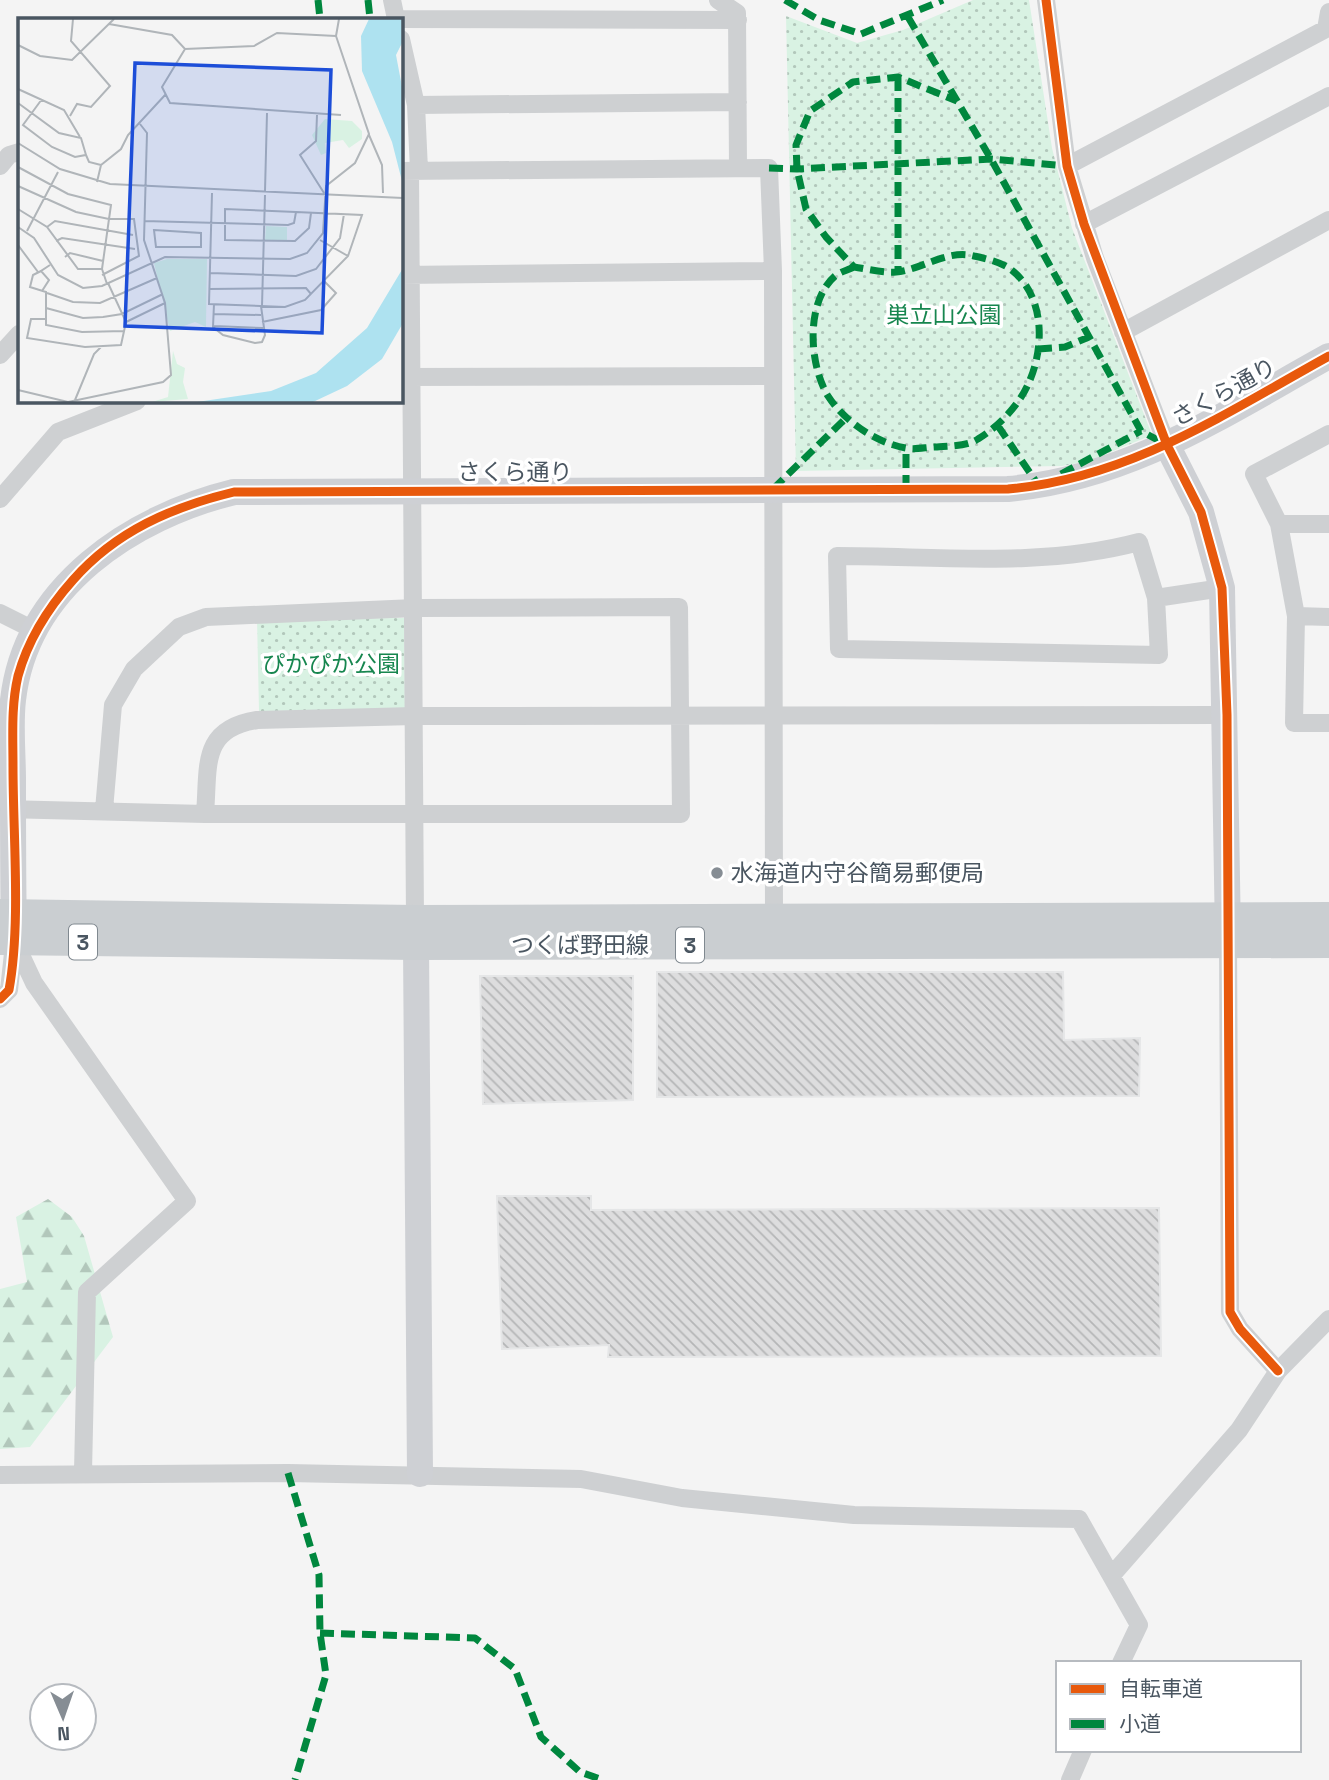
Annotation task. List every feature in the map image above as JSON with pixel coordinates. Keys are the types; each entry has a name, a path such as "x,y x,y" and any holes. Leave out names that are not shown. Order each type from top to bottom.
{"main road":[{"name":"つくば野田線","path":"7,927 415,933 1228,930 1329,917"},
{"name":"つくば野田線","path":"415,933 774,919 1228,930 1329,943"}],"street":[{"path":"392,0 396,18"},
{"path":"718,0 737,13 738,20 738,168"},
{"path":"1046,0 1067,166 1084,224 1167,445 1201,512 1222,588 1227,715 1230,1312 1240,1329 1278,1371"},
{"path":"402,19 738,20"},
{"path":"1067,166 1328,26"},
{"path":"403,62 416,105 410,170 406,275 406,377 414,492 420,1474"},
{"path":"1084,224 1329,96"},
{"path":"416,105 738,102"},
{"path":"0,166 9,155 18,152"},
{"path":"410,170 769,168 773,271 774,919"},
{"path":"1123,332 1329,220"},
{"path":"406,275 773,271"},
{"path":"0,355 18,335"},
{"name":"さくら通り","path":"7,927 6,809 13,700 19,675 36,631 59,596 87,564 122,536 160,515 199,500 234,492 1008,489 1040,486 1105,471 1167,445 1329,356"},
{"path":"406,377 773,376"},
{"path":"0,499 58,432 134,402"},
{"path":"1329,434 1255,474 1279,524 1296,616 1294,723 1329,723"},
{"path":"1279,524 1329,524"},
{"path":"1139,542 1156,598 1159,655 839,649 838,556 1055,556 1094,554 1139,542"},
{"path":"1156,598 1222,588"},
{"path":"6,809 205,814 681,814 679,607 415,608 206,617 179,627 134,669 113,705 104,810"},
{"path":"0,613 36,631"},
{"path":"1296,616 1329,617"},
{"path":"205,814 210,762 217,736 234,724 257,720 414,716 1227,715"},
{"path":"0,999 9,990 7,927"},
{"path":"7,927 34,983 187,1200 87,1292 83,1472"},
{"path":"1112,1574 1239,1430 1278,1371 1329,1318"},
{"path":"0,1475 83,1472 420,1474 581,1479 682,1498 854,1514 1079,1519 1139,1625 1122,1661"},
{"path":"1070,1780 1082,1752"}],"green space":[{"name":"巣立山公園","path":"973,0 1029,0 1052,148 1072,228 1152,435 1089,461 1062,466 796,471 786,16 857,43 903,30"},
{"name":"ぴかぴか公園","path":"404,618 405,710 259,711 257,619"},
{"path":"48,1199 72,1217 84,1236 113,1337 30,1447 0,1449 0,1289 27,1282 16,1217"}],"building":[{"path":"657,972 1063,972 1064,1040 1140,1038 1139,1096 657,1097"},
{"path":"480,976 633,976 633,1100 483,1104"},
{"path":"497,1196 591,1196 591,1210 1159,1208 1161,1356 608,1357 609,1345 502,1349"}],"marked path":[{"path":"318,0 320,18"},
{"path":"368,0 370,18"},
{"path":"785,0 819,20 861,34 943,0"},
{"path":"908,17 991,159 1141,431 1167,445"},
{"path":"898,77 898,272"},
{"path":"854,267 835,276 825,287 819,301 813,334 817,368 822,383 828,396 843,414 872,436 910,449 969,443 999,423 1026,388 1038,352 1037,314 1023,281 1001,264 964,255 944,257 896,272 854,267 826,237 806,209 797,169 796,145 810,111 853,82 898,77 957,101"},
{"path":"769,168 797,169 991,159 1067,166"},
{"path":"1038,349 1065,347 1089,337"},
{"path":"773,489 846,418"},
{"path":"998,426 1039,486 1042,484"},
{"path":"1061,474 1141,431"},
{"path":"906,449 906,489"},
{"path":"288,1473 319,1575 320,1633 326,1675 295,1780"},
{"path":"320,1633 475,1638 515,1669 541,1737 580,1772 603,1780"}],"cycle path":[{"path":"1046,0 1067,166 1084,224 1167,445 1201,512 1222,588 1227,715 1230,1312 1240,1329 1278,1371"},
{"path":"0,999 9,990 15,937 13,721 18,676 33,637 47,613 73,580 108,548 146,523 189,505 234,492 1008,489 1053,483 1095,472 1175,440 1329,356"}],"place":[{"name":"水海道内守谷簡易郵便局","path":"717,873"}]}
